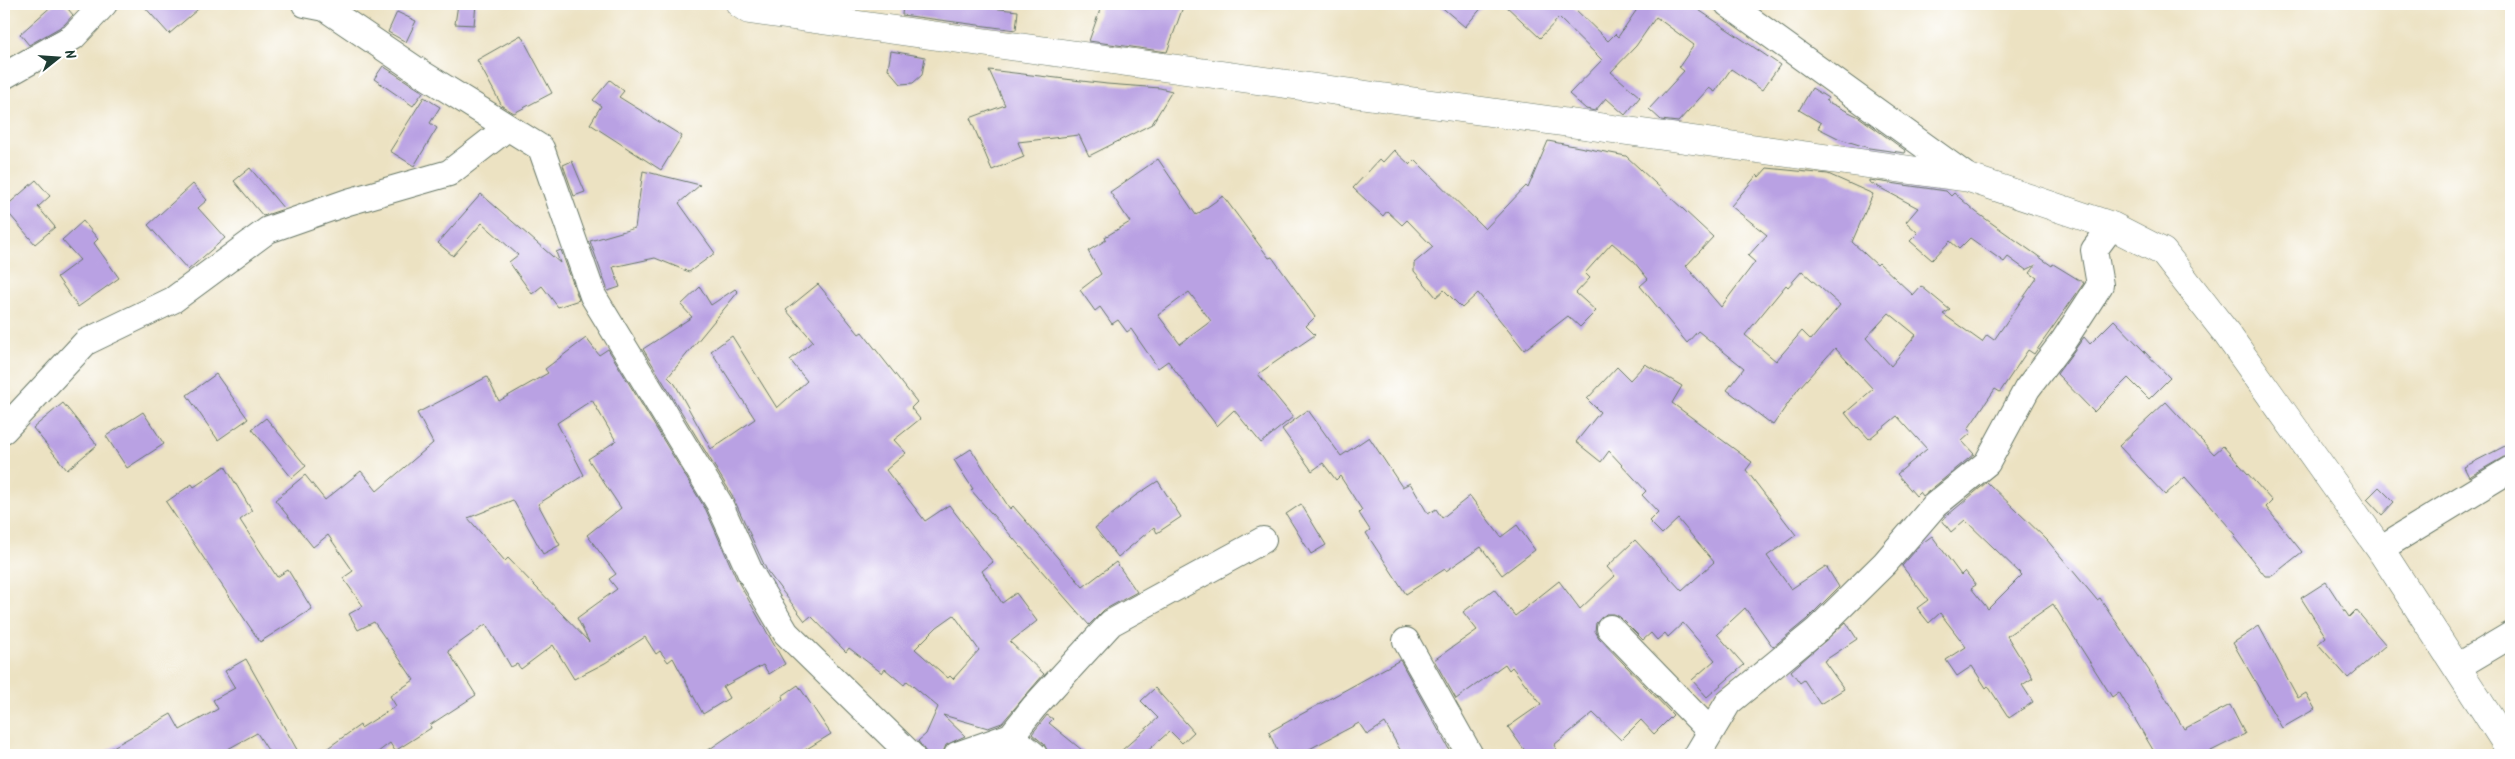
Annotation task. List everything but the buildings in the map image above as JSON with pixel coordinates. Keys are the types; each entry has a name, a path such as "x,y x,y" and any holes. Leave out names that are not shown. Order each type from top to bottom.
{"street":[{"path":"4,76 72,37 104,4"},
{"path":"305,4 326,8 507,128 542,148 592,296 719,503 750,572 786,633 911,755"},
{"path":"740,4 749,10 1969,178 2112,226 2163,252 2227,334 2380,548 2511,751"},
{"path":"1728,4 1969,178"},
{"path":"4,430 86,342 173,300 268,230 348,202 448,173 507,128"},
{"path":"1697,755 1728,703 1817,630 1885,563 1935,505 1987,464 2027,389 2064,340 2100,285 2094,250 2112,226"},
{"path":"2380,548 2511,469"},
{"path":"957,755 1011,736 1034,707 1110,623 1263,540"},
{"path":"1610,628 1710,732"},
{"path":"2457,667 2511,635"},
{"path":"1406,641 1470,755"},
{"path":"1011,736 1034,755"}]}
